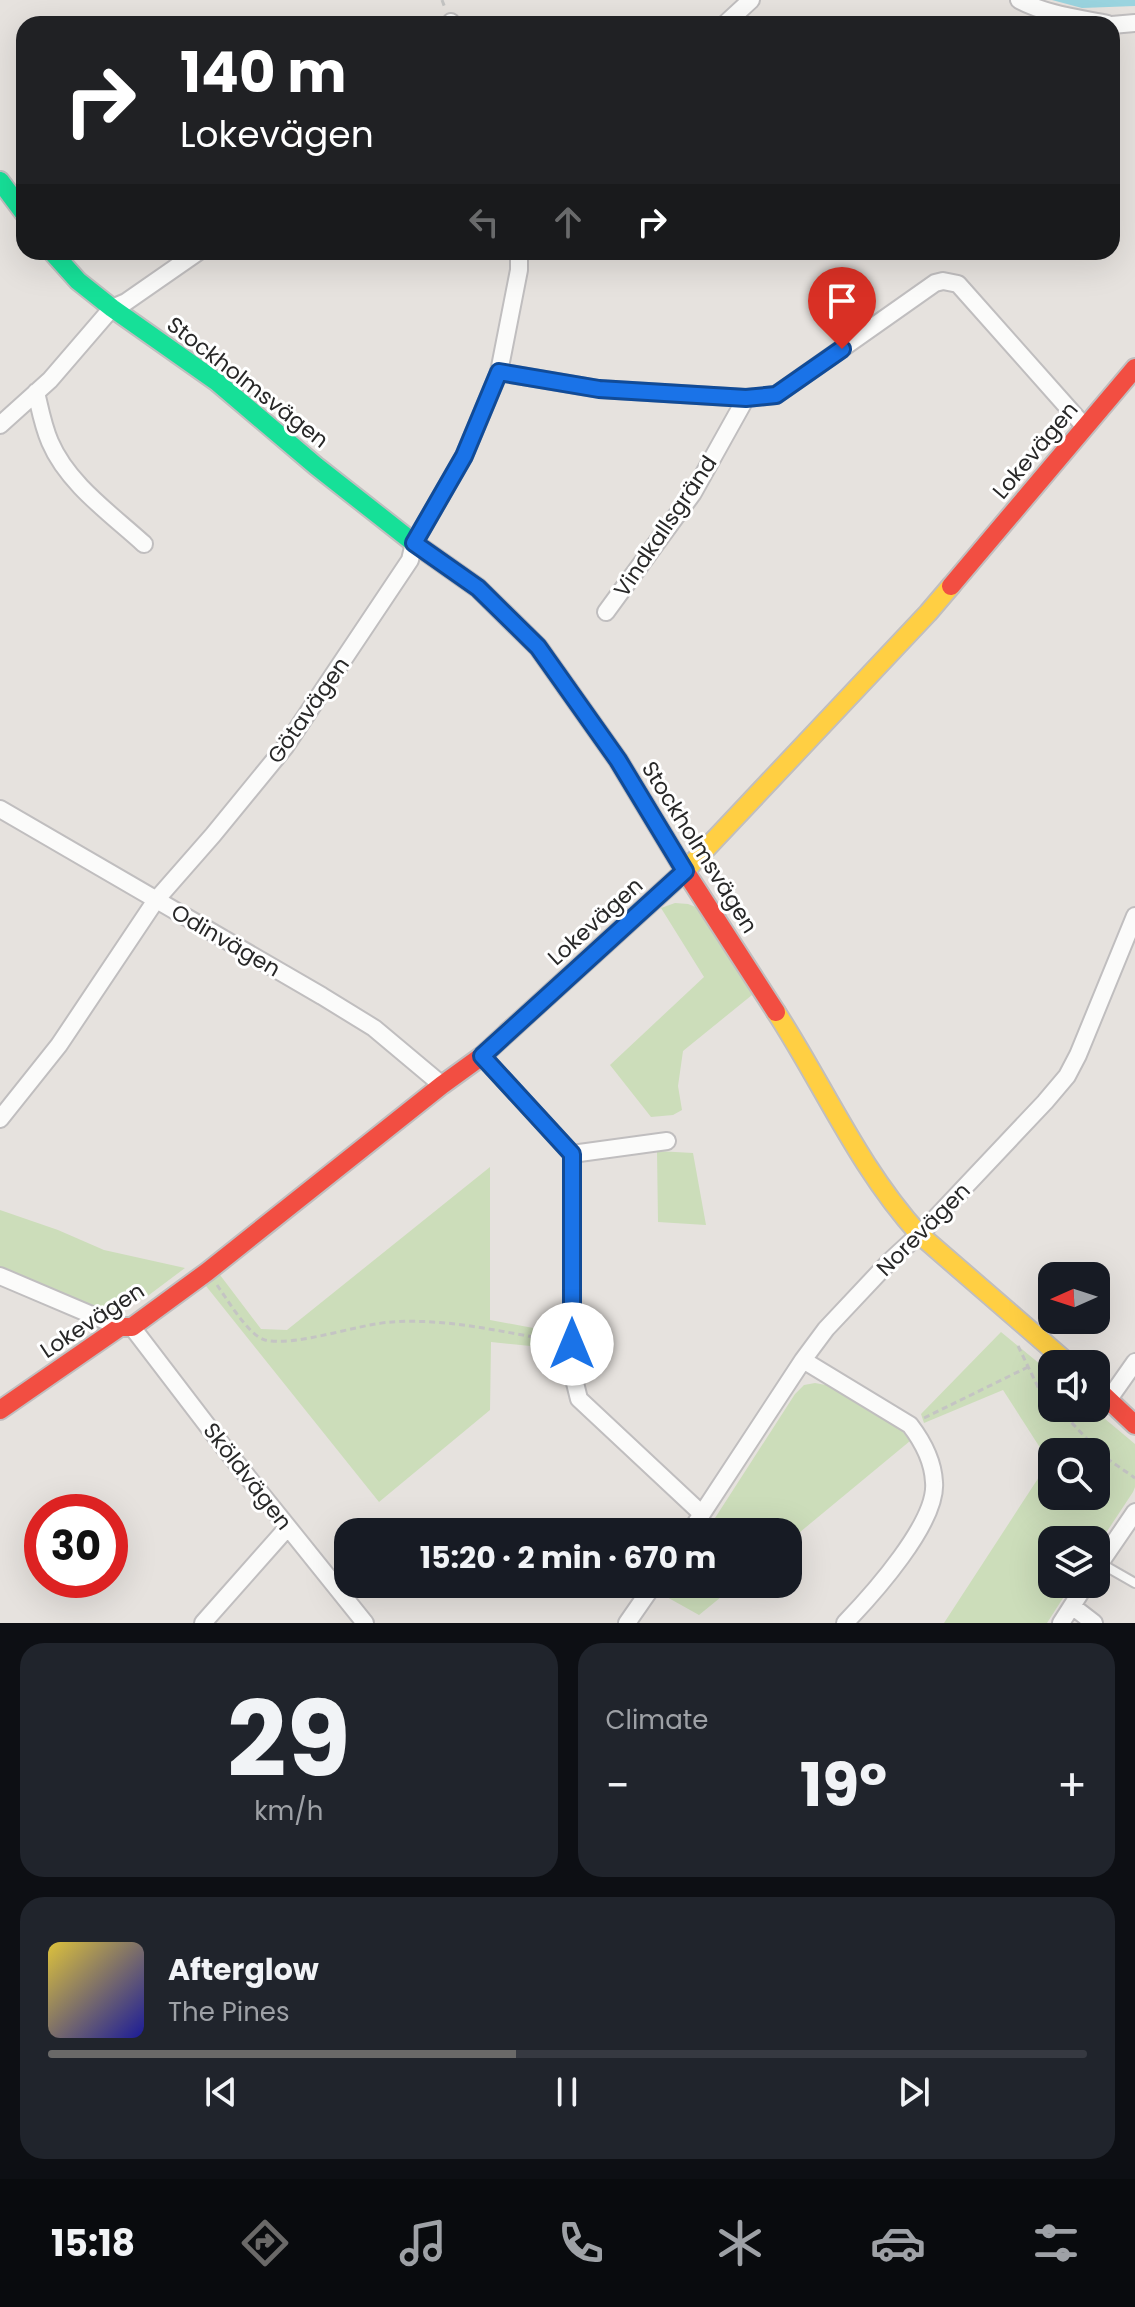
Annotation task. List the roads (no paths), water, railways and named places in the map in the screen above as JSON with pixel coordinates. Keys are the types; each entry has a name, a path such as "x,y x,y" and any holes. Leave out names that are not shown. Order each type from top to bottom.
{"street":[{"path":"734,16 751,0"},
{"path":"1019,0 1072,16"},
{"path":"0,181 16,202"},
{"name":"Stockholmsvägen","path":"59,260 78,281 112,308 217,382 316,466 414,543 478,588 538,647 618,760 792,1037 873,1177 919,1234 1053,1350"},
{"path":"0,425 50,380 112,308 126,302 186,260"},
{"name":"Götavägen","path":"0,1119 59,1045 156,900 285,747 410,560 414,543 464,456 499,372 519,260"},
{"path":"499,372 599,389 746,398 776,395 935,283 943,281 958,284 1085,427"},
{"name":"Lokevägen","path":"0,1410 207,1272 482,1056 685,871 928,613 1135,368"},
{"path":"36,392 43,422 57,456 84,491 144,544"},
{"name":"Vindkallsgränd","path":"606,612 693,493 746,398"},
{"name":"Odinvägen","path":"0,809 374,1028 442,1085"},
{"name":"Norevägen","path":"699,1518 826,1329 1067,1076 1135,916"},
{"path":"482,1056 572,1154 572,1371 579,1399 702,1514"},
{"path":"572,1154 667,1141"},
{"name":"Sköldvägen","path":"0,1276 126,1327 365,1623"},
{"path":"803,1360 910,1425 930,1459 935,1485 926,1517 905,1552 873,1594 845,1623"},
{"path":"1110,1385 1135,1362"},
{"path":"1110,1401 1135,1425"},
{"path":"1110,1548 1135,1512"},
{"path":"203,1623 288,1527"},
{"path":"627,1623 644,1598"},
{"path":"1061,1623 1077,1598"},
{"path":"1072,1606 1094,1623"}],"lane":[{"path":"1110,1572 1135,1583"}],"water":[{"path":"1052,0 1135,0 1135,6 1082,8"}]}
